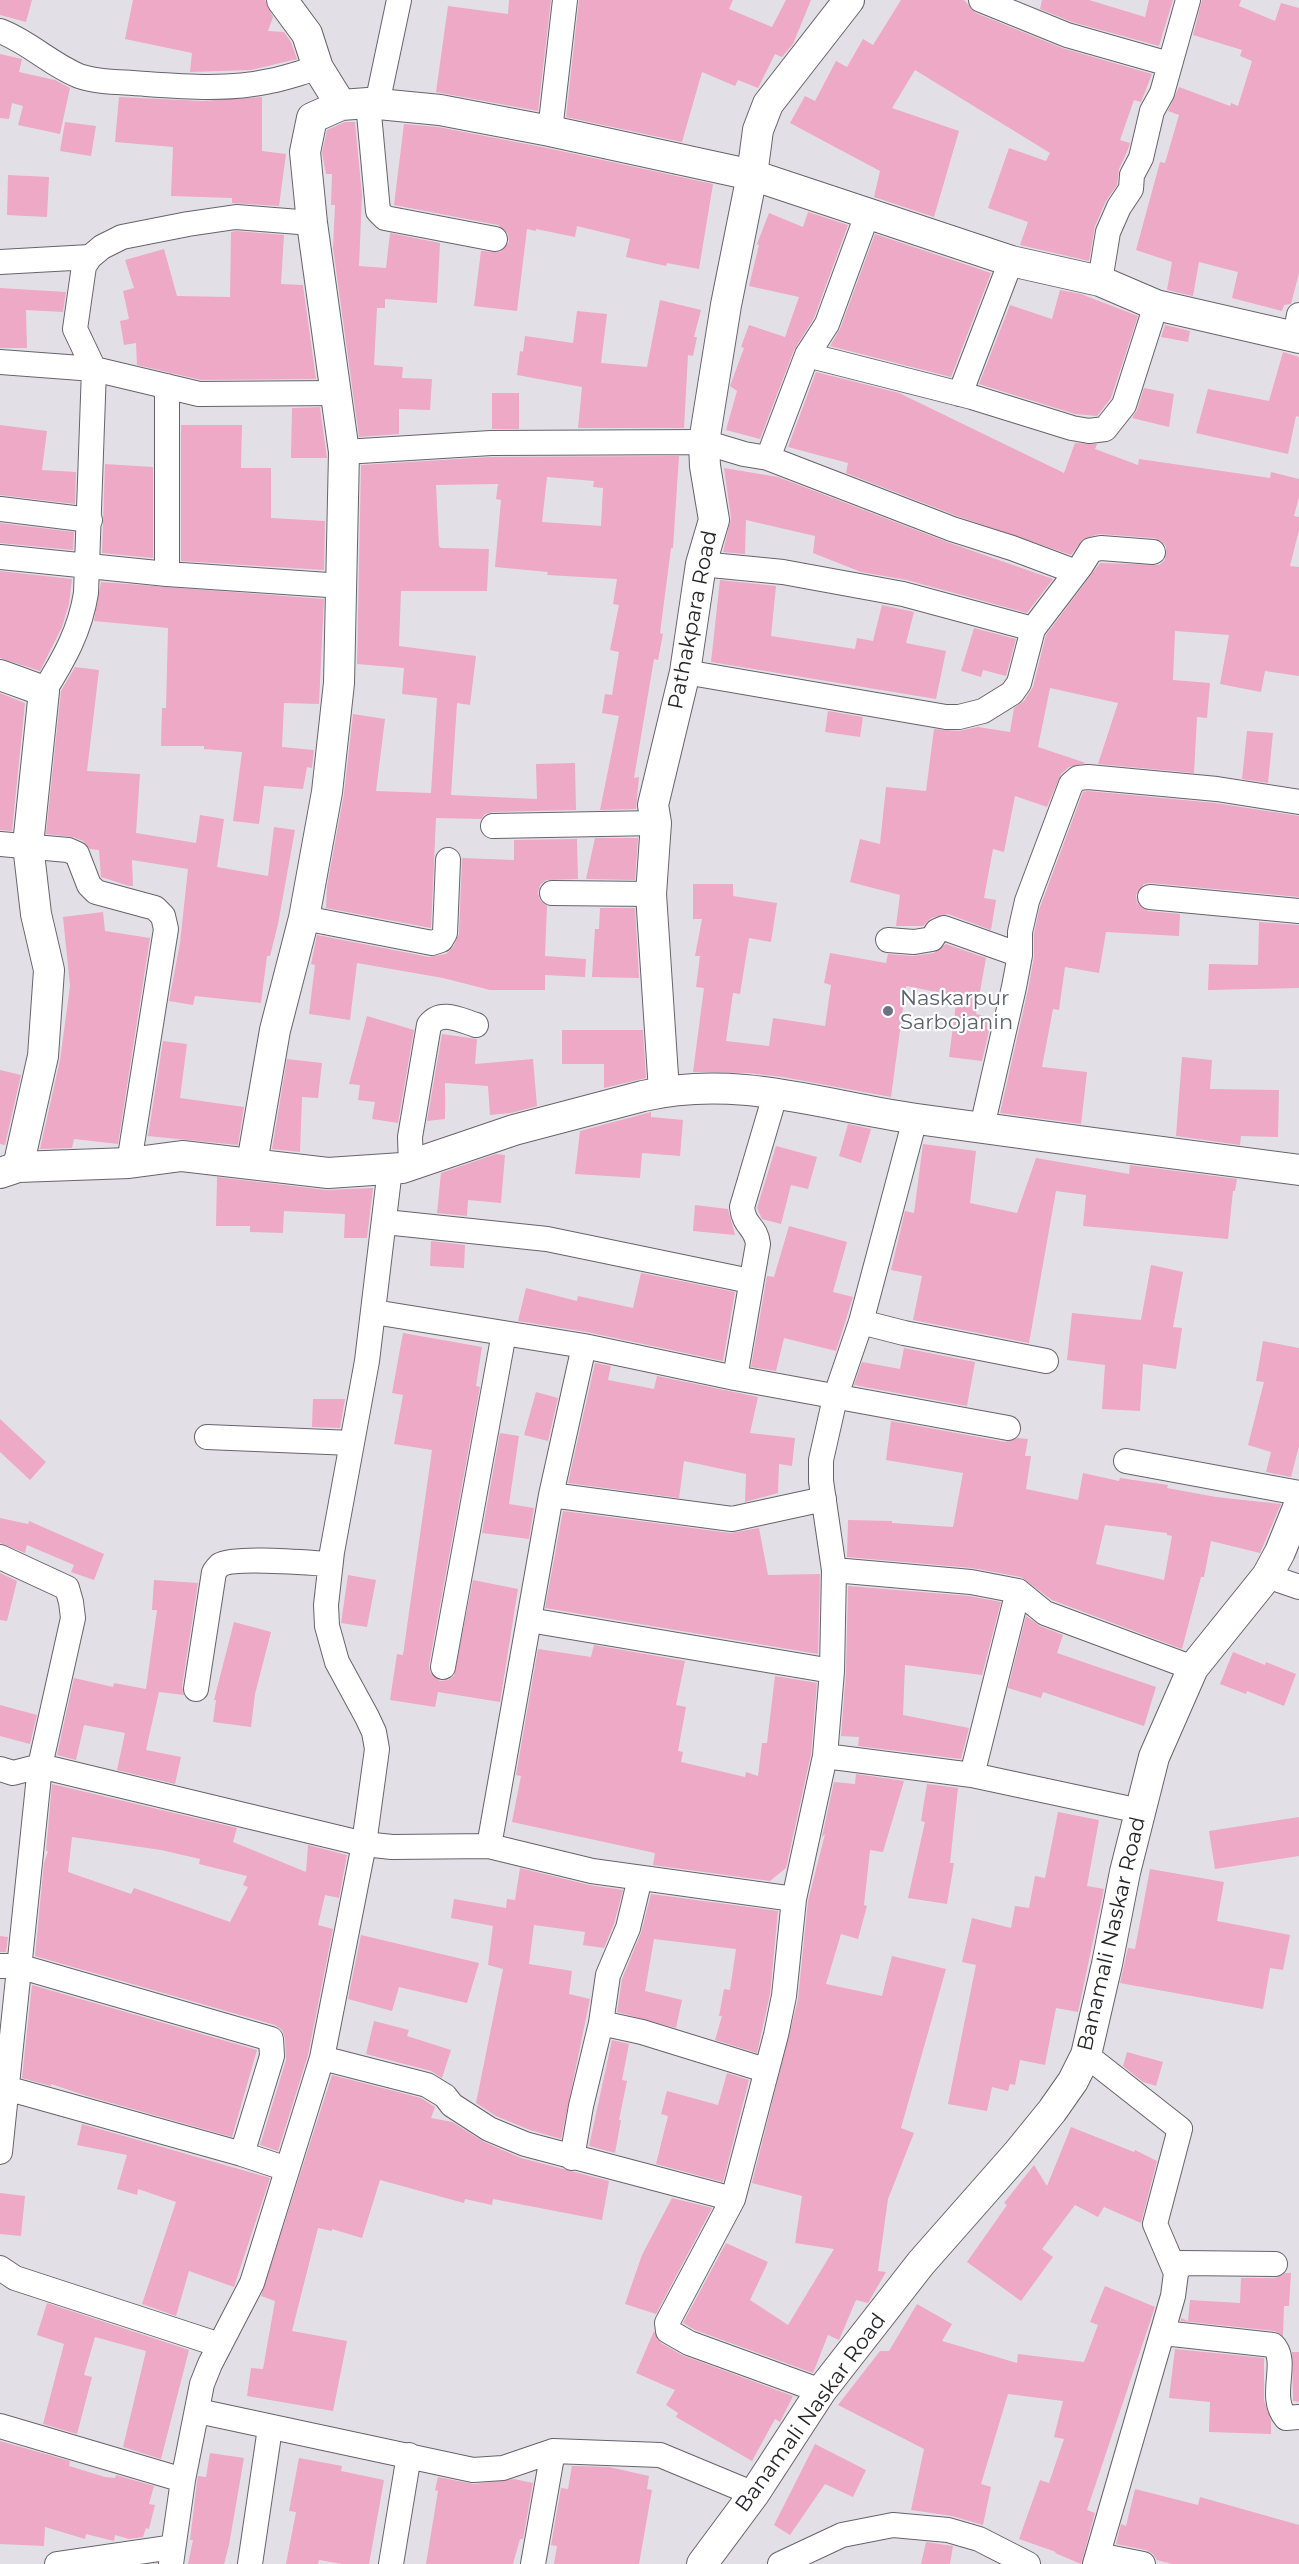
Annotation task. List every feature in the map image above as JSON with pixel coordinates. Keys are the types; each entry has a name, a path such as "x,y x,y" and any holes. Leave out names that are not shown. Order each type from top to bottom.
{"street":[{"path":"282,0 307,34 318,68 362,104"},
{"path":"399,0 362,104 378,211 385,218 495,239"},
{"path":"550,131 566,0"},
{"name":"Pathakpara Road","path":"664,1091 651,894 656,823 653,805 685,672 701,564 714,520 705,466 704,442 726,305 752,175 758,130 768,104 849,0"},
{"path":"981,0 1085,41 1169,64"},
{"path":"1100,281 1108,232 1119,207 1131,189 1132,176 1141,158 1152,111 1161,93 1188,0"},
{"path":"0,32 35,49 60,67 82,77 99,81 174,86 238,85 268,82 318,68"},
{"path":"252,1163 275,1030 304,918 330,770 339,683 343,586 341,516 344,452 312,223 305,152 312,118 362,104 440,110 550,131 752,175 1011,261 1100,281 1156,305 1298,330"},
{"path":"768,458 807,355 827,324 867,215"},
{"path":"312,223 236,217 188,224 122,237 102,247 90,257 84,266 75,329 94,369 90,519 82,619 68,653 44,691 14,845 36,914 49,970 43,1056 9,1170 129,1163 183,1156 328,1173 400,1167 514,1130 664,1091 709,1088 776,1092 915,1119 1299,1170"},
{"path":"0,262 90,257"},
{"path":"960,394 1011,261"},
{"path":"807,355 960,394 1072,428 1089,431 1105,429 1124,405 1156,305"},
{"path":"0,362 94,369 199,394 337,393"},
{"path":"167,386 167,574"},
{"path":"344,452 491,443 704,442 744,454 768,458 951,529 1012,548 1076,572"},
{"path":"0,509 90,519"},
{"path":"685,672 863,701 932,715 959,717 993,706 1012,693 1019,683 1033,629 1090,550 1101,548 1153,552"},
{"path":"0,557 167,574 343,586"},
{"path":"701,564 783,572 903,594 1033,629"},
{"path":"0,675 44,691"},
{"path":"982,1127 1020,955 1020,932 1028,901 1071,784 1078,778 1217,789 1299,802"},
{"path":"493,826 656,823"},
{"path":"14,845 68,850 77,854 88,885 96,891 155,908 163,916 166,929 129,1163"},
{"path":"304,918 432,943 441,940 445,933 448,861"},
{"path":"552,893 651,894"},
{"path":"1150,897 1299,911"},
{"path":"888,940 924,941 932,939 944,928 1020,955"},
{"path":"57,2564 172,2556 183,2480 202,2384 252,2283 321,2058 364,1844 377,1749 368,1717 337,1662 331,1642 326,1605 330,1564 374,1312 385,1222 410,1137 429,1024 434,1018 443,1015 476,1024"},
{"path":"735,1378 758,1244 757,1233 743,1219 741,1207 776,1092"},
{"path":"821,2391 689,2343 668,2331 667,2322 733,2199 776,2035 784,1995 794,1899 825,1756 832,1671 834,1570 821,1481 821,1460 836,1398 861,1323 915,1119"},
{"path":"385,1222 547,1239 750,1281"},
{"path":"374,1312 584,1346 836,1398 1008,1428"},
{"path":"861,1323 1046,1360"},
{"path":"443,1667 504,1333"},
{"path":"489,1846 551,1495 584,1346"},
{"path":"207,1437 352,1443"},
{"path":"1126,1461 1299,1492"},
{"path":"551,1495 732,1519 824,1499"},
{"name":"Banamali Naskar Road","path":"702,2564 754,2494 821,2391 921,2263 1052,2111 1073,2081 1086,2055 1154,1757 1193,1668 1267,1576 1280,1552 1299,1505"},
{"path":"0,1557 67,1588 73,1618 40,1766 9,1966 6,2088 0,2152"},
{"path":"196,1689 214,1572 220,1565 251,1561 330,1564"},
{"path":"834,1570 971,1582 1018,1591 1045,1613 1193,1668"},
{"path":"1267,1576 1299,1587"},
{"path":"972,1775 1018,1591"},
{"path":"529,1620 832,1671"},
{"path":"825,1756 972,1775 1140,1811"},
{"path":"0,1769 13,1773 40,1766 364,1844 393,1847 489,1846 592,1871 794,1899"},
{"path":"572,2158 601,2023 608,1975 628,1928 640,1878"},
{"path":"9,1966 271,2038 272,2056 242,2154"},
{"path":"601,2023 642,2032 765,2070"},
{"path":"1086,2055 1180,2129 1155,2224 1176,2273"},
{"path":"321,2058 427,2085 445,2096 452,2105 506,2138 572,2158 733,2199"},
{"path":"6,2088 242,2154 287,2169"},
{"path":"1143,2564 1096,2560 1163,2333 1173,2296 1176,2273 1182,2263 1275,2264"},
{"path":"0,2268 15,2277 220,2345"},
{"path":"1163,2333 1273,2345 1279,2355 1278,2402 1281,2411 1286,2418 1299,2417"},
{"path":"198,2411 473,2470 503,2468 553,2451 660,2455 754,2494"},
{"path":"0,2426 183,2480"},
{"path":"250,2564 270,2428"},
{"path":"534,2564 553,2451"},
{"path":"391,2564 409,2455"},
{"path":"780,2564 842,2535 894,2525 948,2530 979,2539 1028,2564"}],"building":[{"path":"0,0 32,0 26,22 0,15"},
{"path":"133,0 265,0 273,17 268,31 284,32 291,42 297,59 251,70 190,72 192,53 125,39"},
{"path":"509,0 551,0 538,111 436,92 448,6 508,14"},
{"path":"579,0 733,0 729,9 772,27 786,0 811,0 793,44 782,57 775,54 758,88 738,80 735,86 702,72 682,142 566,117"},
{"path":"901,0 964,0 976,13 1062,48 1152,74 1141,102 1134,100 1120,140 1130,143 1129,147 1119,169 1117,185 1106,201 1095,226 1089,261 1020,245 1028,222 988,208 1009,148 1046,161 1050,153 915,70 892,108 959,131 934,217 874,197 880,171 790,123 805,96 815,101 836,61 847,67 863,39 873,45"},
{"path":"1042,0 1089,0 1145,17 1149,0 1173,0 1159,46 1072,22 1040,9"},
{"path":"1202,0 1241,0 1239,6 1275,21 1281,3 1299,8 1299,273 1291,304 1284,305 1282,311 1232,298 1238,272 1199,262 1193,296 1167,290 1172,262 1136,250 1160,162 1165,163 1179,115 1168,111 1179,87 1230,106 1231,103 1238,106 1252,61 1240,56 1242,50 1193,35"},
{"path":"0,54 22,59 19,72 55,80 70,88 60,134 18,125 23,106 12,103 9,119 0,118"},
{"path":"119,97 202,101 262,97 262,151 286,154 279,206 232,203 232,198 171,196 173,147 115,142"},
{"path":"65,122 96,126 91,156 60,151"},
{"path":"345,122 355,122 362,195 359,266 386,268 390,233 440,243 437,303 385,299 385,308 377,308 374,365 403,367 402,378 432,379 430,410 399,409 399,434 359,437 333,248 335,205 331,205 332,174 326,174 322,153 327,130"},
{"path":"404,124 438,127 547,148 713,184 699,269 667,263 666,266 626,257 630,239 577,226 575,237 527,229 517,311 474,306 481,251 500,252 509,242 508,234 498,225 394,205"},
{"path":"8,175 49,177 47,217 7,215"},
{"path":"808,212 848,225 814,318 794,350 760,439 726,430 737,391 730,386 744,348 741,347 749,325 785,337 799,297 749,286 759,245 757,244 769,213 803,227"},
{"path":"231,232 284,235 281,284 303,285 316,379 201,380 137,365 136,343 124,345 120,321 129,319 123,291 134,288 125,260 164,249 177,296 230,297"},
{"path":"875,234 991,273 951,377 830,346 840,329"},
{"path":"0,288 66,292 63,312 26,310 27,348 0,348"},
{"path":"1060,290 1081,294 1138,316 1111,398 1097,416 1075,414 979,384 1010,305 1052,319"},
{"path":"660,300 701,310 694,337 697,337 693,356 688,355 684,428 578,428 582,387 517,375 520,351 523,352 525,336 573,343 577,311 607,314 601,363 647,367"},
{"path":"1165,325 1190,331 1188,342 1161,337"},
{"path":"1283,352 1299,357 1299,417 1296,416 1288,454 1196,433 1208,389 1269,401"},
{"path":"816,372 899,393 1064,473 1075,443 1097,444 1095,449 1138,465 1139,459 1270,478 1271,472 1299,479 1299,497 1294,516 1299,517 1299,530 1290,566 1299,567 1299,676 1265,671 1261,692 1220,684 1229,635 1175,631 1173,680 1210,683 1207,718 1197,717 1194,773 1098,764 1118,703 1050,688 1038,747 1086,763 1069,767 1061,774 1047,807 1015,796 1004,852 993,849 984,898 996,900 991,930 948,914 931,918 923,926 896,926 900,895 850,882 860,839 880,844 886,787 926,791 934,729 959,731 978,727 1010,732 1014,708 1024,701 1033,687 1046,635 1100,563 1159,565 1165,560 1166,546 1154,538 1099,534 1083,539 1071,555 957,516 846,473 848,463 788,447"},
{"path":"1144,388 1174,394 1169,427 1132,418"},
{"path":"492,393 519,393 519,429 492,429"},
{"path":"320,407 327,458 291,458 292,408"},
{"path":"0,425 47,431 42,470 76,472 75,504 0,495"},
{"path":"181,425 242,425 241,468 271,468 271,518 325,521 324,570 181,561"},
{"path":"679,456 673,548 671,548 660,633 663,634 658,660 654,659 634,778 639,777 636,809 600,810 619,716 602,713 605,694 612,695 619,652 610,650 619,605 613,604 617,579 547,575 548,572 495,567 501,500 496,499 498,484 436,485 439,546 441,548 489,549 487,591 401,591 399,646 476,656 470,705 457,703 451,795 537,799 536,764 575,763 576,810 493,812 485,814 481,819 436,818 431,928 326,908 327,886 344,794 353,714 385,719 376,791 431,793 437,698 402,694 404,668 357,664 361,465 491,457","holes":["547,477 594,481 593,487 603,488 601,526 542,522"]},
{"path":"105,464 153,467 153,558 102,553"},
{"path":"724,468 778,477 947,542 1053,579 1027,613 907,580 861,572 813,553 815,536 746,520 745,554 723,552 731,518"},
{"path":"0,523 74,532 73,550 0,543"},
{"path":"0,571 72,579 69,604 62,627 40,671 0,658"},
{"path":"720,580 776,586 771,636 855,649 857,638 873,641 882,605 914,612 906,643 946,651 936,699 711,662"},
{"path":"101,582 324,599 319,704 284,703 282,747 314,750 312,768 307,767 303,789 264,786 259,824 233,821 242,752 204,749 204,746 161,746 162,708 166,708 168,628 94,621"},
{"path":"974,628 1016,639 1006,676 983,670 981,677 961,671"},
{"path":"75,667 99,670 87,771 140,774 136,833 196,843 200,815 224,819 217,867 268,876 274,827 295,830 278,924 270,956 267,956 261,1003 195,996 193,1005 169,1001 180,943 188,869 132,860 133,886 129,886 101,877 99,850 90,849 83,841 73,837 46,834 61,691"},
{"path":"0,693 25,703 12,831 0,830"},
{"path":"828,711 863,717 860,737 825,732"},
{"path":"1247,731 1273,733 1268,783 1242,779"},
{"path":"1083,792 1215,803 1299,816 1299,897 1144,884 1136,895 1137,903 1148,911 1180,914 1179,936 1106,932 1099,973 1065,967 1059,1010 1053,1009 1042,1067 1087,1072 1081,1124 1000,1113 1028,990 1039,910"},
{"path":"595,838 638,838 635,880 586,879"},
{"path":"577,839 578,879 546,880 540,885 538,893 540,900 547,906 545,956 586,959 585,977 545,975 545,990 490,990 443,978 357,963 350,1020 309,1014 315,965 311,964 317,935 429,957 446,954 453,947 459,934 462,858 514,860 514,840"},
{"path":"693,884 733,884 733,896 777,903 771,942 749,938 740,994 733,993 726,1041 769,1046 773,1018 825,1026 831,985 824,983 830,953 886,963 888,954 913,956 934,953 946,944 986,958 976,1014 992,1018 982,1061 949,1057 957,996 906,986 891,1097 783,1077 748,1073 693,1072 704,988 696,987 700,956 695,956 702,919 693,919"},
{"path":"600,908 635,908 639,978 592,977 595,929 599,929"},
{"path":"103,912 105,931 150,938 118,1144 74,1139 72,1148 40,1149 60,1060 70,986 63,917"},
{"path":"1259,922 1299,925 1299,988 1208,990 1209,964 1258,965"},
{"path":"367,1016 414,1030 398,1123 372,1119 375,1102 358,1100 360,1085 349,1084"},
{"path":"562,1030 643,1030 646,1078 604,1088 604,1064 562,1064"},
{"path":"442,1034 477,1039 475,1064 533,1059 537,1106 511,1113 490,1115 488,1086 445,1083 445,1119 427,1121"},
{"path":"163,1041 187,1044 180,1098 244,1107 238,1145 148,1136"},
{"path":"1182,1057 1212,1060 1210,1089 1279,1090 1278,1137 1241,1136 1240,1145 1176,1136"},
{"path":"287,1059 322,1063 318,1098 302,1097 300,1152 272,1149"},
{"path":"0,1070 21,1075 5,1145 0,1144"},
{"path":"651,1112 651,1117 683,1120 680,1156 642,1153 640,1178 575,1174 580,1131"},
{"path":"848,1124 871,1129 861,1163 839,1156"},
{"path":"923,1144 976,1151 970,1203 1017,1213 1036,1158 1129,1174 1130,1165 1237,1179 1235,1191 1233,1191 1228,1239 1083,1226 1086,1195 1056,1191 1029,1343 913,1320 922,1276 891,1270 905,1211 914,1213"},
{"path":"776,1146 817,1157 808,1189 791,1185 781,1224 762,1219 757,1208"},
{"path":"496,1154 505,1155 501,1203 468,1200 467,1216 437,1213 441,1173"},
{"path":"217,1177 326,1190 373,1188 367,1238 344,1238 345,1214 284,1211 283,1233 250,1232 250,1226 216,1226"},
{"path":"695,1205 728,1209 735,1235 693,1231"},
{"path":"789,1226 847,1242 833,1292 853,1297 836,1351 784,1338 776,1371 751,1367 767,1276 774,1277"},
{"path":"431,1241 465,1245 464,1268 430,1266"},
{"path":"1151,1265 1183,1272 1173,1327 1182,1328 1176,1369 1143,1364 1140,1411 1102,1409 1105,1365 1067,1360 1072,1313 1141,1320"},
{"path":"641,1273 735,1292 723,1361 587,1332 518,1321 526,1288 577,1301 578,1296 633,1308"},
{"path":"403,1333 482,1347 476,1386 480,1387 429,1665 430,1672 440,1681 454,1676 473,1580 518,1589 500,1702 438,1692 435,1707 390,1700 397,1654 403,1655 432,1450 394,1444 403,1395 392,1393"},
{"path":"1263,1341 1299,1348 1299,1446 1291,1477 1266,1472 1271,1452 1248,1445 1264,1382 1256,1381"},
{"path":"904,1348 975,1362 967,1406 854,1385 862,1362 900,1369"},
{"path":"595,1363 611,1366 608,1380 654,1389 657,1376 758,1397 750,1433 795,1438 792,1466 779,1464 778,1493 745,1502 746,1474 684,1461 679,1498 568,1483"},
{"path":"536,1392 558,1398 548,1441 524,1435"},
{"path":"313,1399 345,1399 340,1428 312,1427"},
{"path":"0,1419 46,1462 30,1480 0,1452"},
{"path":"891,1421 1005,1442 1018,1438 1028,1439 1025,1456 1031,1456 1026,1489 1078,1500 1083,1473 1119,1481 1120,1478 1168,1485 1167,1488 1216,1497 1281,1504 1260,1553 1211,1541 1204,1577 1201,1577 1182,1649 1052,1600 1021,1577 972,1568 847,1557 848,1520 892,1521 892,1523 953,1527 963,1473 886,1460","holes":["1105,1525 1167,1533 1172,1536 1164,1580 1096,1564"]},
{"path":"500,1433 519,1436 509,1504 534,1508 529,1539 482,1533"},
{"path":"563,1511 730,1533 759,1528 768,1575 820,1574 818,1654 545,1608"},
{"path":"0,1518 28,1524 29,1521 104,1554 94,1580 71,1572 74,1565 27,1545 25,1553 0,1543"},
{"path":"0,1573 17,1581 7,1621 0,1620"},
{"path":"348,1575 376,1580 367,1627 341,1623"},
{"path":"154,1580 198,1583 182,1687 184,1695 159,1692 146,1750 181,1757 175,1784 117,1770 125,1733 84,1725 76,1760 57,1755 74,1678 113,1687 114,1683 146,1689 157,1610 152,1610"},
{"path":"848,1586 969,1596 1001,1602 982,1675 905,1665 903,1715 969,1728 961,1759 858,1746 859,1737 841,1736 846,1672"},
{"path":"1026,1616 1040,1626 1063,1635 1057,1653 1156,1687 1144,1726 1043,1692 1041,1698 1008,1688"},
{"path":"234,1622 271,1632 255,1694 251,1727 213,1722 216,1700 214,1700"},
{"path":"594,1645 685,1661 676,1705 686,1707 678,1751 683,1752 681,1762 745,1777 746,1772 758,1776 762,1743 767,1743 775,1676 817,1683 811,1754 786,1868 770,1881 653,1865 655,1853 512,1822 521,1776 516,1775 538,1649 591,1657"},
{"path":"1233,1652 1296,1674 1284,1706 1247,1691 1246,1694 1220,1684"},
{"path":"0,1705 37,1715 30,1744 0,1736"},
{"path":"856,1774 904,1781 883,1852 870,1850 864,1905 867,1906 858,1939 841,1934 826,1984 882,1996 892,1956 946,1969 901,2128 914,2133 888,2199 878,2271 886,2272 868,2303 856,2300 839,2340 828,2335 813,2373 695,2330 683,2323 726,2243 768,2262 750,2300 788,2325 834,2249 795,2243 802,2196 752,2183 798,1999 808,1901 825,1834 822,1837 834,1782 855,1784"},
{"path":"52,1784 237,1828 233,1842 306,1872 308,1845 347,1855 339,1898 325,1895 318,1925 333,1929 308,2055 278,2151 260,2145 286,2060 285,2038 282,2030 275,2025 35,1956 44,1863 48,1851 46,1851","holes":["72,1837 161,1850 200,1859 199,1864 247,1876 243,1885 248,1887 230,1922 134,1888 131,1894 68,1872"]},
{"path":"927,1784 958,1788 950,1863 954,1863 947,1904 908,1898 925,1822 921,1821"},
{"path":"1058,1812 1099,1820 1087,1886 1104,1889 1078,2012 1056,2008 1045,2065 1020,2060 1015,2085 1010,2084 1008,2091 992,2087 987,2111 948,2104 976,1965 962,1962 972,1918 1011,1928 1015,1906 1029,1908 1035,1876 1045,1878"},
{"path":"1299,1817 1299,1856 1215,1869 1209,1831"},
{"path":"520,1868 589,1885 623,1890 614,1924 604,1948 583,1945 585,1932 534,1925 529,1964 572,1971 569,1994 590,1999 561,2139 530,2130 496,2116 476,2103 503,1969 488,1965 493,1926 451,1918 454,1899 506,1908 507,1899 515,1900"},
{"path":"1150,1869 1224,1882 1217,1921 1290,1935 1283,1970 1270,1968 1263,2009 1120,1983 1128,1948 1135,1949"},
{"path":"651,1894 778,1911 770,1994 757,2053 715,2040 722,2016 719,2016 724,1989 730,1990 736,1949 654,1939 645,1991 682,2000 676,2028 617,2012 622,1979 641,1933"},
{"path":"361,1935 479,1963 467,2003 399,1987 392,2011 348,1999"},
{"path":"0,1936 8,1937 6,1952 0,1952"},
{"path":"32,1985 257,2050 232,2137 51,2084 51,2086 22,2078"},
{"path":"374,2021 409,2030 407,2036 451,2050 442,2078 431,2071 366,2054"},
{"path":"612,2040 629,2044 622,2080 627,2081 615,2153 589,2146"},
{"path":"1127,2052 1163,2062 1156,2086 1143,2082 1123,2066"},
{"path":"727,2073 749,2080 723,2182 656,2164 668,2116 661,2114 667,2091 718,2105"},
{"path":"332,2075 421,2098 435,2107 431,2118 452,2122 484,2142 521,2158 609,2181 602,2220 493,2199 492,2205 465,2199 464,2203 380,2180 362,2238 332,2229 332,2231 318,2228 292,2331 347,2341 333,2411 247,2396 251,2368 263,2369 275,2301 261,2296"},
{"path":"82,2124 270,2178 234,2287 189,2271 176,2316 142,2304 176,2202 138,2189 137,2195 117,2189 127,2155 77,2145"},
{"path":"1071,2127 1134,2152 1135,2150 1157,2161 1141,2223 1104,2207 1098,2217 1075,2205 1042,2249 1053,2257 1021,2301 967,2262 1007,2205 1004,2203 1034,2165 1047,2186"},
{"path":"0,2193 25,2196 21,2236 0,2234"},
{"path":"672,2198 712,2208 656,2314 625,2304 642,2255"},
{"path":"1291,2273 1289,2306 1284,2306 1283,2336 1275,2331 1181,2321 1181,2318 1188,2321 1190,2300 1240,2303 1241,2278 1275,2278"},
{"path":"1105,2286 1155,2307 1087,2510 1095,2513 1081,2564 1019,2539 1040,2480 1049,2483 1064,2439 1054,2437 1063,2401 1008,2394 981,2484 991,2487 983,2525 952,2516 911,2510 924,2449 838,2405 880,2351 889,2351 917,2304 952,2324 942,2341 1017,2363 1018,2354 1084,2362 1098,2325 1090,2322"},
{"path":"47,2303 189,2350 161,2459 123,2447 146,2351 95,2337 84,2375 92,2377 77,2434 43,2424 64,2344 37,2335"},
{"path":"654,2331 661,2343 682,2355 793,2396 780,2422 775,2419 752,2461 676,2417 678,2413 666,2405 675,2390 636,2373"},
{"path":"1175,2349 1264,2358 1264,2400 1271,2421 1271,2434 1209,2432 1210,2402 1169,2398"},
{"path":"1292,2352 1299,2352 1299,2402 1293,2401"},
{"path":"0,2441 70,2461 69,2466 105,2477 115,2478 116,2475 154,2486 149,2504 155,2505 149,2529 146,2528 143,2537 129,2539 115,2535 114,2541 86,2534 85,2539 45,2527 44,2546 0,2544"},
{"path":"815,2444 866,2470 853,2497 825,2484 790,2535 774,2525"},
{"path":"210,2453 244,2458 229,2545 224,2564 188,2564 193,2540 190,2540 198,2476 206,2477"},
{"path":"299,2458 342,2466 341,2471 384,2480 369,2564 342,2564 319,2560 318,2564 286,2564 296,2512 289,2511"},
{"path":"572,2466 609,2467 649,2476 647,2489 652,2490 639,2564 554,2564 557,2546 551,2545 561,2488 568,2489"},
{"path":"438,2477 474,2484 514,2479 533,2483 523,2539 520,2539 513,2564 426,2564 438,2491 435,2490"},
{"path":"1135,2489 1198,2505 1200,2497 1299,2525 1299,2564 1172,2564 1157,2560 1146,2550 1116,2544 1121,2524 1126,2526"},
{"path":"926,2542 953,2546 950,2564 921,2564"}],"place":[{"name":"Naskarpur Sarbojanin","path":"888,1011"}]}
